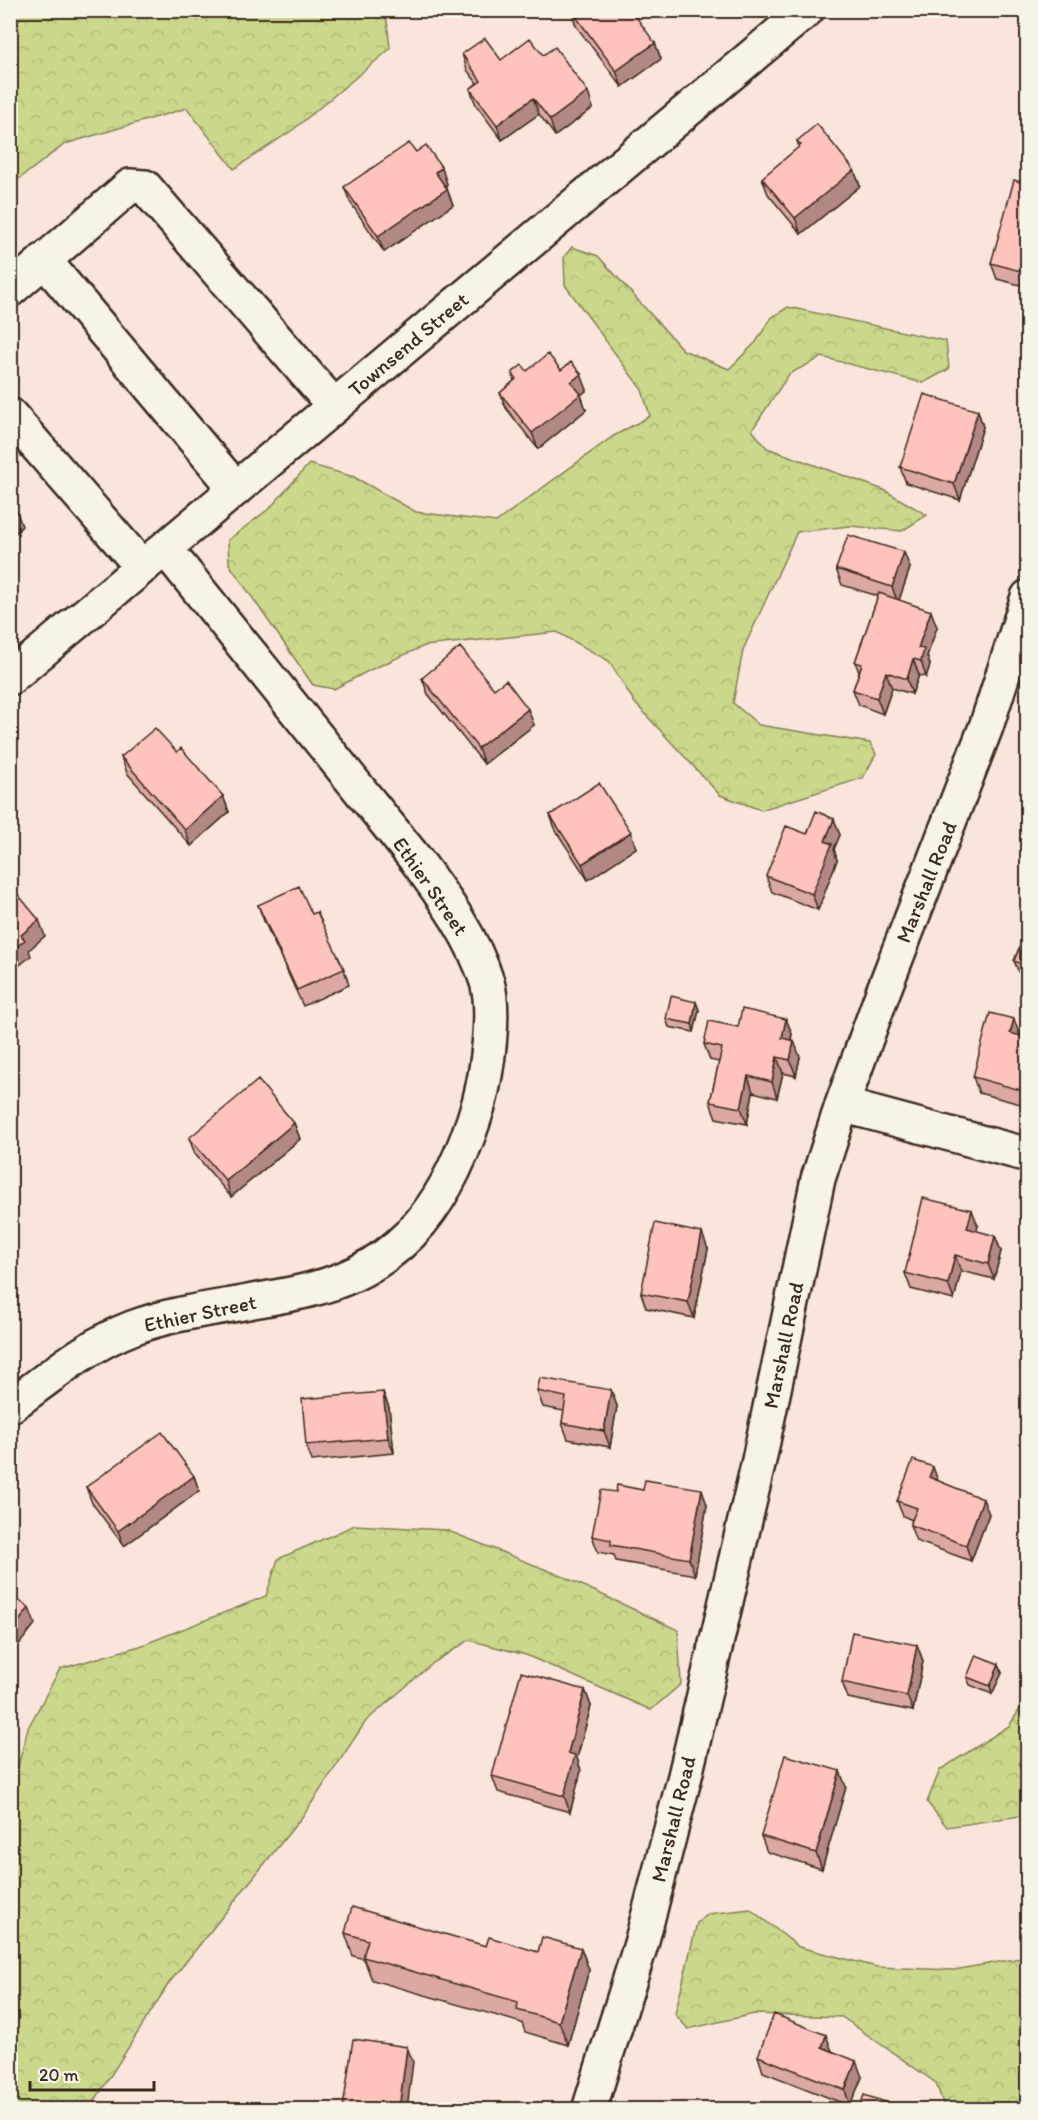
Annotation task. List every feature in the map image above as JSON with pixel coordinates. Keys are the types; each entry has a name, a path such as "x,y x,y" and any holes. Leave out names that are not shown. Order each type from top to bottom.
{"street":[{"name":"Townsend Street","path":"10,678 807,10"},
{"path":"10,290 130,186 145,187 334,406"},
{"path":"44,260 236,489"},
{"name":"Ethier Street","path":"10,415 153,558 417,861 448,903 469,939 488,984 490,1007 489,1036 481,1094 464,1149 438,1200 421,1224 399,1246 372,1264 342,1279 310,1290 161,1318 131,1328 70,1362 10,1406"},
{"name":"Marshall Road","path":"590,2109 640,1944 685,1776 758,1465 818,1179 883,992 987,727 1028,597"},
{"path":"842,1105 1028,1155"}],"green space":[{"path":"215,10 386,11 390,49 294,129 234,169 187,108 65,144 11,185 11,11 92,11 102,16"},
{"path":"572,247 598,256 683,350 729,369 756,342 771,318 788,307 946,341 949,369 923,383 822,357 789,374 752,430 767,448 884,490 927,515 902,531 850,526 797,532 743,650 733,703 759,725 870,743 876,754 863,778 761,810 720,795 635,703 609,661 557,632 424,646 334,689 313,685 229,564 228,540 270,508 309,464 354,477 416,512 496,522 612,437 650,416 642,390 565,285 564,257"},
{"path":"355,1525 446,1530 562,1576 678,1630 681,1684 651,1710 526,1655 469,1640 433,1663 366,1721 305,1813 169,1983 94,2102 85,2109 11,2109 11,1793 28,1728 60,1669 140,1646 266,1596 278,1559"},
{"path":"1027,1698 1027,1815 947,1827 927,1802 940,1770 1009,1726"},
{"path":"750,1909 799,1947 877,1967 954,1970 1027,1957 1027,2109 945,2109 936,2083 842,2017 754,2014 688,2029 675,2014 697,1923 708,1914"}],"building":[{"path":"571,10 631,10 655,43 616,71"},
{"path":"485,38 501,60 530,38 543,55 555,47 588,92 550,120 533,98 497,125 470,89 481,81 462,54"},
{"path":"817,124 854,170 795,218 762,178 801,145 797,141"},
{"path":"409,143 416,152 426,145 442,168 435,172 447,189 378,236 344,187"},
{"path":"1014,180 1028,184 1028,273 991,263"},
{"path":"548,354 561,370 571,362 581,374 571,382 581,394 532,433 500,393 516,379 512,373 522,365 527,371"},
{"path":"924,394 978,411 954,484 900,467"},
{"path":"848,535 904,552 892,587 836,569"},
{"path":"879,593 931,611 918,648 924,649 921,661 913,659 907,679 886,672 877,698 853,690 862,664 855,662"},
{"path":"460,647 494,689 506,680 528,709 478,748 422,678"},
{"path":"155,728 177,752 181,748 223,796 185,830 121,757"},
{"path":"599,783 631,832 582,864 550,815"},
{"path":"816,811 834,819 825,841 832,844 812,894 766,876 786,826 807,834"},
{"path":"10,885 39,920 21,935 25,940 10,952"},
{"path":"299,886 312,914 317,912 344,969 297,990 258,905"},
{"path":"1028,903 1028,920 1022,918"},
{"path":"1028,927 1028,966 1014,961"},
{"path":"671,996 696,1002 692,1024 666,1019"},
{"path":"742,1009 786,1019 782,1038 794,1041 790,1060 777,1057 772,1082 748,1076 741,1108 710,1102 722,1048 704,1044 709,1021 738,1027"},
{"path":"990,1013 1014,1019 1010,1033 1028,1038 1028,1092 973,1077"},
{"path":"258,1080 294,1123 226,1181 189,1138"},
{"path":"923,1198 972,1210 967,1228 995,1236 988,1264 955,1255 948,1284 905,1273"},
{"path":"655,1223 702,1233 688,1302 641,1293"},
{"path":"540,1378 611,1390 604,1431 562,1423 566,1397 537,1391"},
{"path":"383,1392 388,1438 306,1445 302,1399"},
{"path":"162,1432 194,1476 118,1531 86,1487"},
{"path":"913,1460 933,1467 929,1477 983,1499 966,1545 910,1525 917,1508 897,1501"},
{"path":"645,1480 702,1489 689,1559 611,1545 611,1540 592,1536 601,1490 616,1492 617,1485 643,1490"},
{"path":"10,1594 29,1608 10,1633"},
{"path":"852,1632 917,1645 907,1696 842,1682"},
{"path":"976,1655 999,1664 990,1686 967,1677"},
{"path":"521,1672 585,1690 568,1753 575,1755 564,1796 492,1776"},
{"path":"785,1755 840,1771 816,1853 761,1836"},
{"path":"352,1907 486,1946 489,1937 538,1952 542,1937 581,1948 559,2022 517,2010 518,2002 363,1957 368,1940 345,1933"},
{"path":"774,2014 826,2035 822,2047 856,2061 845,2090 758,2056"},
{"path":"353,2039 407,2047 399,2109 343,2108"},
{"path":"864,2095 907,2109 859,2109"}]}
